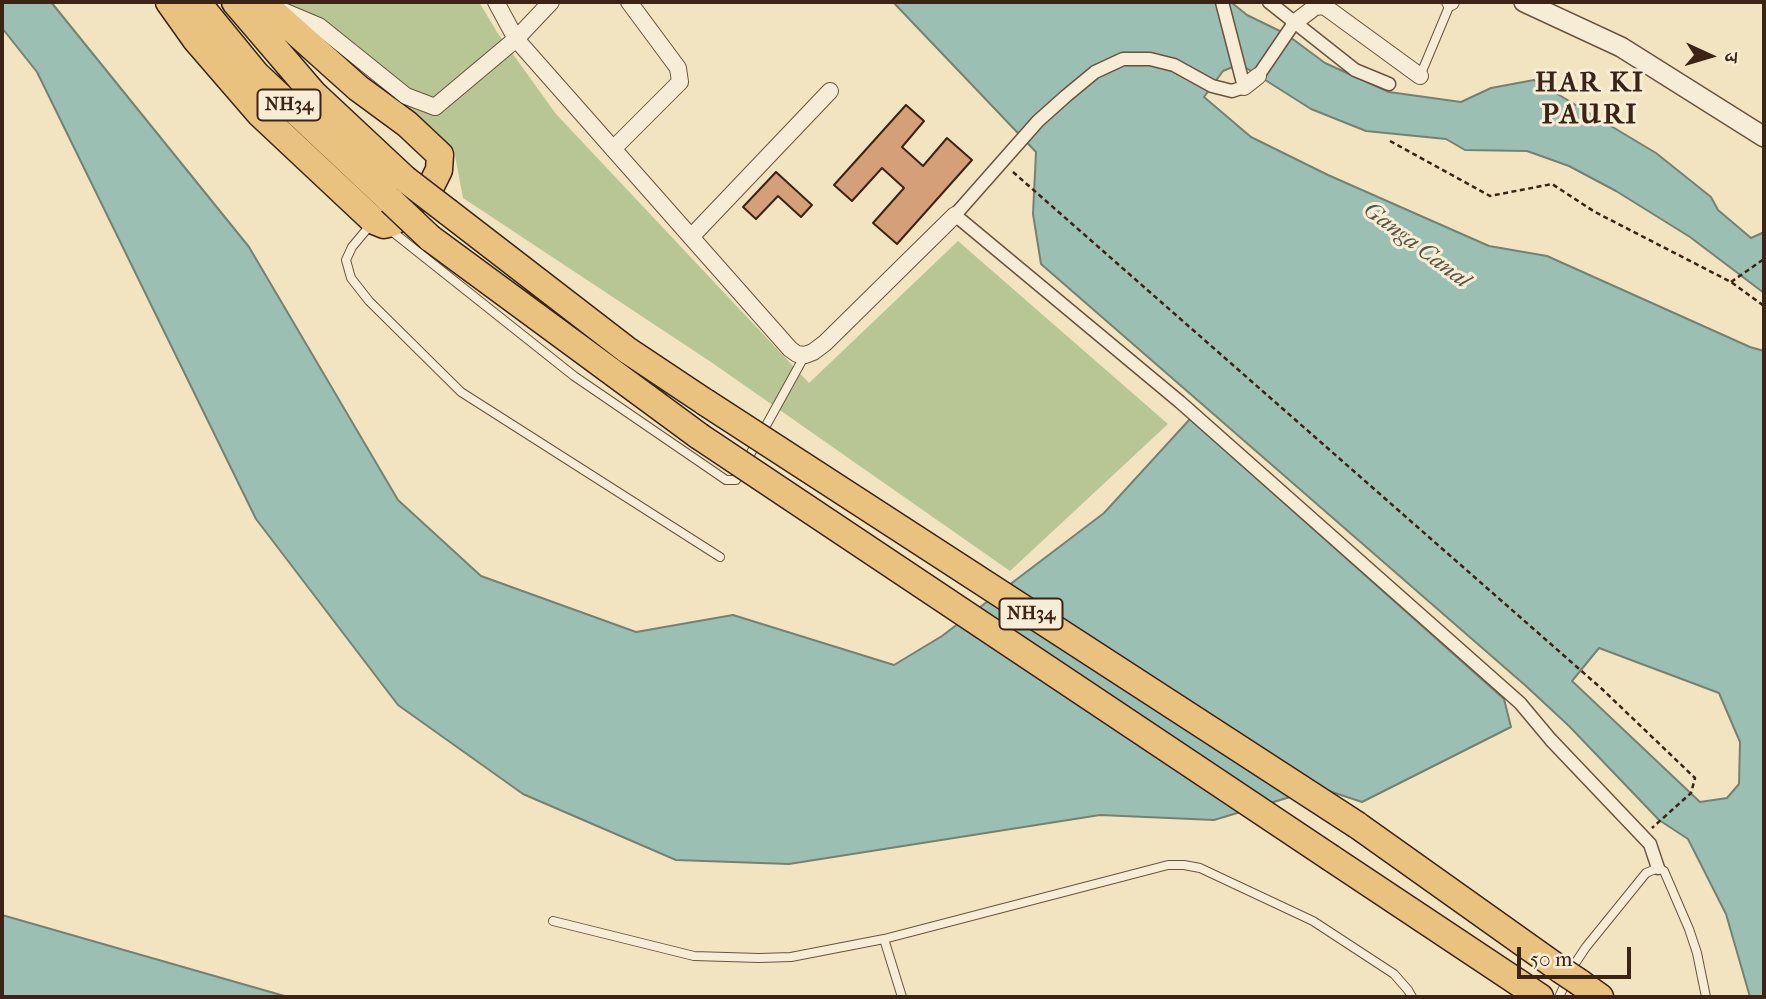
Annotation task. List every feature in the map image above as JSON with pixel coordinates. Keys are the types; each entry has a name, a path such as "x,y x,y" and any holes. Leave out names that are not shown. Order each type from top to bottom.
{"highway":[{"path":"169,2 196,40 260,114 392,223 432,184 439,170 440,155 407,124 358,88 262,2"},
{"name":"NH34","path":"197,2 256,74 383,215 430,238 699,436 1540,997"},
{"name":"NH34","path":"235,2 313,93 405,179 627,350 1357,825 1566,983 1600,997"}],"street":[{"path":"262,2 319,26 406,96 435,107 516,39 551,2"},
{"path":"496,2 516,39 790,349 805,355 825,344 955,215 1038,121 1095,72 1123,59 1150,59 1174,65 1212,86 1232,91 1244,87 1258,75 1290,29 1315,7 1324,6 1420,76"},
{"path":"613,149 680,82 678,68 629,2"},
{"path":"1222,2 1244,87"},
{"path":"1269,2 1290,29 1355,70 1389,84"},
{"path":"1524,2 1621,47 1764,136"},
{"path":"691,237 830,91"},
{"path":"955,215 1180,402 1520,703 1550,740 1650,844 1658,867"}],"lane":[{"path":"1420,76 1451,2"},
{"path":"720,557 461,392 369,300 351,278 346,260 352,247 383,215 574,376 726,480 736,480 805,355"},
{"path":"553,921 694,956 791,957 884,939 1168,865 1184,865 1200,868 1313,921 1384,967 1409,995"},
{"path":"1566,983 1574,965 1587,947 1646,873 1658,867 1664,871 1689,929 1706,997"},
{"path":"884,939 902,997"}],"path":[{"path":"1390,141 1490,196 1552,184 1595,212 1731,282 1764,306"},
{"path":"1020,179 1602,689 1695,778 1691,793 1660,820"},
{"path":"1731,282 1764,258"}],"green space":[{"path":"285,2 479,2 497,32 556,114 809,383 958,241 1168,424 1010,571 711,362 463,198 454,150"}],"water":[{"path":"2,2 51,2 249,247 398,500 481,576 636,632 733,615 894,665 942,636 1104,513 1190,419 1504,699 1511,727 1362,802 1320,788 1214,820 1100,815 789,864 676,860 523,794 398,705 256,519 37,72 2,28"},
{"name":"Ganga Canal","path":"893,2 1231,2 1247,15 1286,34 1325,63 1389,92 1461,102 1491,88 1534,80 1656,153 1711,197 1718,210 1751,238 1762,233 1764,235 1764,293 1690,237 1616,191 1569,166 1527,151 1465,150 1446,139 1366,131 1311,109 1240,64 1223,71 1204,97 1251,137 1328,175 1489,246 1547,256 1764,351 1764,997 1750,997 1726,914 1688,839 1659,820 1569,726 1526,686 1041,264 1033,214 1036,152","holes":["1599,648 1719,693 1740,742 1739,784 1727,798 1700,802 1572,681"]},
{"path":"2,915 232,981 288,997 2,997"}],"building":[{"path":"906,105 924,121 902,147 923,166 947,138 972,160 897,244 873,223 904,188 882,168 852,201 834,185"},
{"path":"776,172 812,205 801,217 778,196 756,219 743,207"}],"district":[{"name":"HAR KI PAURI","path":"1590,100"}]}
